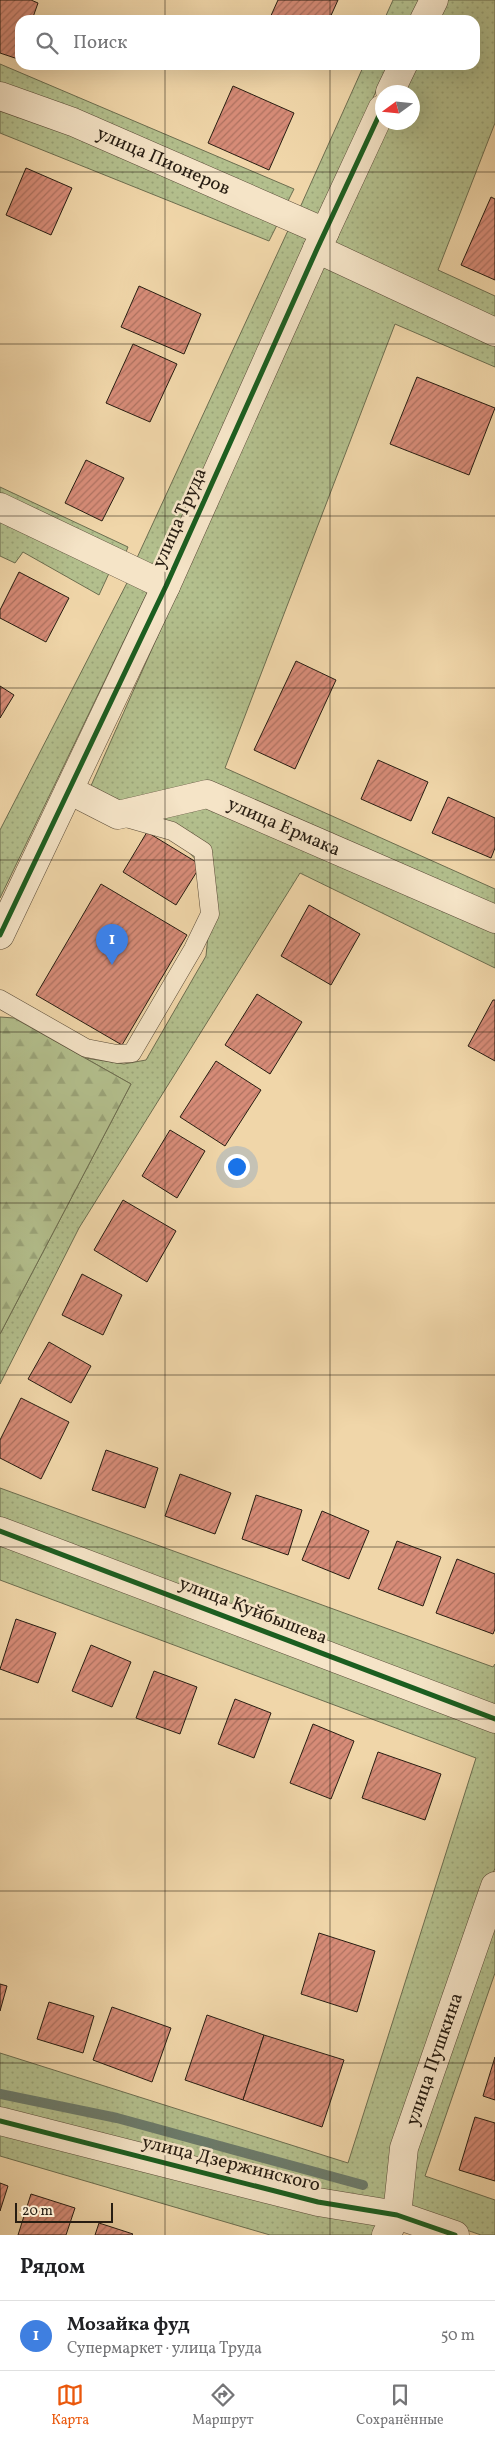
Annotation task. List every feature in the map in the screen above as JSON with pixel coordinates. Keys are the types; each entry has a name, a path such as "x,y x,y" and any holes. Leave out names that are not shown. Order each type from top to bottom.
{"street":[{"path":"426,15 434,0"},
{"path":"393,85 401,70"},
{"name":"улица Пионеров","path":"0,96 73,122 321,240 495,332"},
{"name":"улица Труда","path":"0,935 166,586 321,240 375,125"},
{"path":"0,507 166,586"},
{"path":"69,790 118,815"},
{"name":"улица Ермака","path":"118,815 207,794 495,919"},
{"name":"улица Куйбышева","path":"0,1530 495,1719"},
{"name":"улица Пушкина","path":"392,2225 404,2148 495,1886"},
{"name":"улица Дзержинского","path":"0,2121 318,2202 392,2225 455,2235"}],"lane":[{"path":"0,998 86,1048 116,1054 132,1053 193,949 210,914 203,851 172,831 118,815"}],"green space":[{"path":"393,0 419,0 412,15 386,15"},
{"path":"445,0 495,0 495,123 438,270 495,296 495,320 331,244 385,130 420,130 420,85 405,85 413,70 480,70 480,15 438,15"},
{"path":"0,64 294,189 285,207 0,84"},
{"path":"362,70 386,70 379,85 375,85 375,93 318,218 298,212"},
{"path":"0,107 280,219 269,241 0,133"},
{"path":"291,224 308,237 161,566 136,560"},
{"path":"324,263 495,342 495,367 395,324 225,768 495,889 495,910 213,787 116,802 90,788"},
{"path":"0,487 128,547 124,557 0,499"},
{"path":"0,517 111,569 99,595 23,552 15,563 0,556"},
{"path":"129,579 147,593 0,898 0,830"},
{"path":"207,803 495,929 495,968 300,873 79,1228 0,1384 0,1334 131,1084 85,1058 124,1064 146,1060 206,956 210,915 201,865 184,847 144,816"},
{"path":"0,1017 14,1018 131,1084 0,1334"},
{"path":"0,1488 493,1667 495,1664 495,1706 0,1519"},
{"path":"0,1543 495,1732 495,1868 398,2148 389,2202 380,2204 0,2116 0,2053 348,2163 476,1758 0,1580"},
{"path":"495,1903 495,1973 425,2176 495,2200 495,2235 481,2235 411,2211 410,2149"},
{"path":"0,2127 375,2220 378,2235 270,2235 0,2156"}],"building":[{"path":"0,0 31,0 38,3 34,15 15,15 15,58 0,53"},
{"path":"278,0 338,0 331,15 271,15"},
{"path":"233,86 294,113 269,170 208,143"},
{"path":"26,168 72,188 51,235 6,215"},
{"path":"491,197 495,199 495,280 461,265"},
{"path":"139,286 201,314 184,354 121,327"},
{"path":"133,344 177,364 150,422 106,403"},
{"path":"417,377 495,408 469,475 390,444"},
{"path":"86,460 124,478 102,521 65,503"},
{"path":"19,572 69,598 46,642 0,618 0,610"},
{"path":"296,661 336,680 295,769 254,750"},
{"path":"0,686 14,695 0,718"},
{"path":"378,760 428,782 411,821 361,799"},
{"path":"448,797 495,818 495,848 491,858 432,833"},
{"path":"147,832 201,865 176,905 123,872"},
{"path":"101,884 187,935 122,1045 36,995"},
{"path":"309,905 360,934 331,985 281,956"},
{"path":"257,994 302,1022 270,1074 225,1045"},
{"path":"493,1000 495,1000 495,1061 468,1046"},
{"path":"216,1061 261,1090 225,1146 180,1117"},
{"path":"170,1130 205,1151 177,1198 142,1176"},
{"path":"123,1200 176,1231 147,1282 94,1250"},
{"path":"82,1274 122,1295 103,1335 62,1315"},
{"path":"49,1342 91,1366 71,1403 28,1379"},
{"path":"21,1398 69,1422 41,1479 0,1458 0,1440"},
{"path":"106,1450 158,1468 145,1508 92,1490"},
{"path":"180,1474 231,1493 215,1534 165,1516"},
{"path":"256,1495 302,1510 288,1555 242,1539"},
{"path":"322,1511 369,1531 349,1579 302,1560"},
{"path":"397,1541 441,1557 423,1606 378,1589"},
{"path":"457,1559 495,1574 495,1629 493,1634 436,1613"},
{"path":"16,1619 56,1633 38,1683 0,1669"},
{"path":"91,1645 131,1662 112,1707 72,1691"},
{"path":"154,1671 197,1687 180,1734 136,1718"},
{"path":"235,1699 271,1713 254,1758 218,1744"},
{"path":"313,1724 354,1741 331,1799 290,1783"},
{"path":"378,1752 441,1774 425,1820 362,1798"},
{"path":"319,1933 375,1951 357,2012 301,1994"},
{"path":"0,1984 7,1986 0,2011"},
{"path":"49,2002 94,2016 83,2053 37,2039"},
{"path":"112,2007 171,2028 152,2082 93,2060"},
{"path":"207,2015 264,2035 243,2100 185,2080"},
{"path":"264,2035 344,2060 322,2127 243,2100"},
{"path":"495,2057 495,2100 483,2096"},
{"path":"475,2117 495,2123 495,2181 459,2170"},
{"path":"0,2183 8,2186 0,2211"},
{"path":"31,2194 75,2208 66,2235 18,2235"},
{"path":"99,2223 133,2234 95,2235"}],"waterway":[{"path":"0,2094 117,2118 363,2185"}],"cycle path":[{"path":"0,935 166,586 375,124"},
{"path":"0,1531 495,1719"},
{"path":"0,2121 318,2202 397,2215 455,2235"}],"place":[{"name":"Мозайка фуд","path":"112,965"}]}
